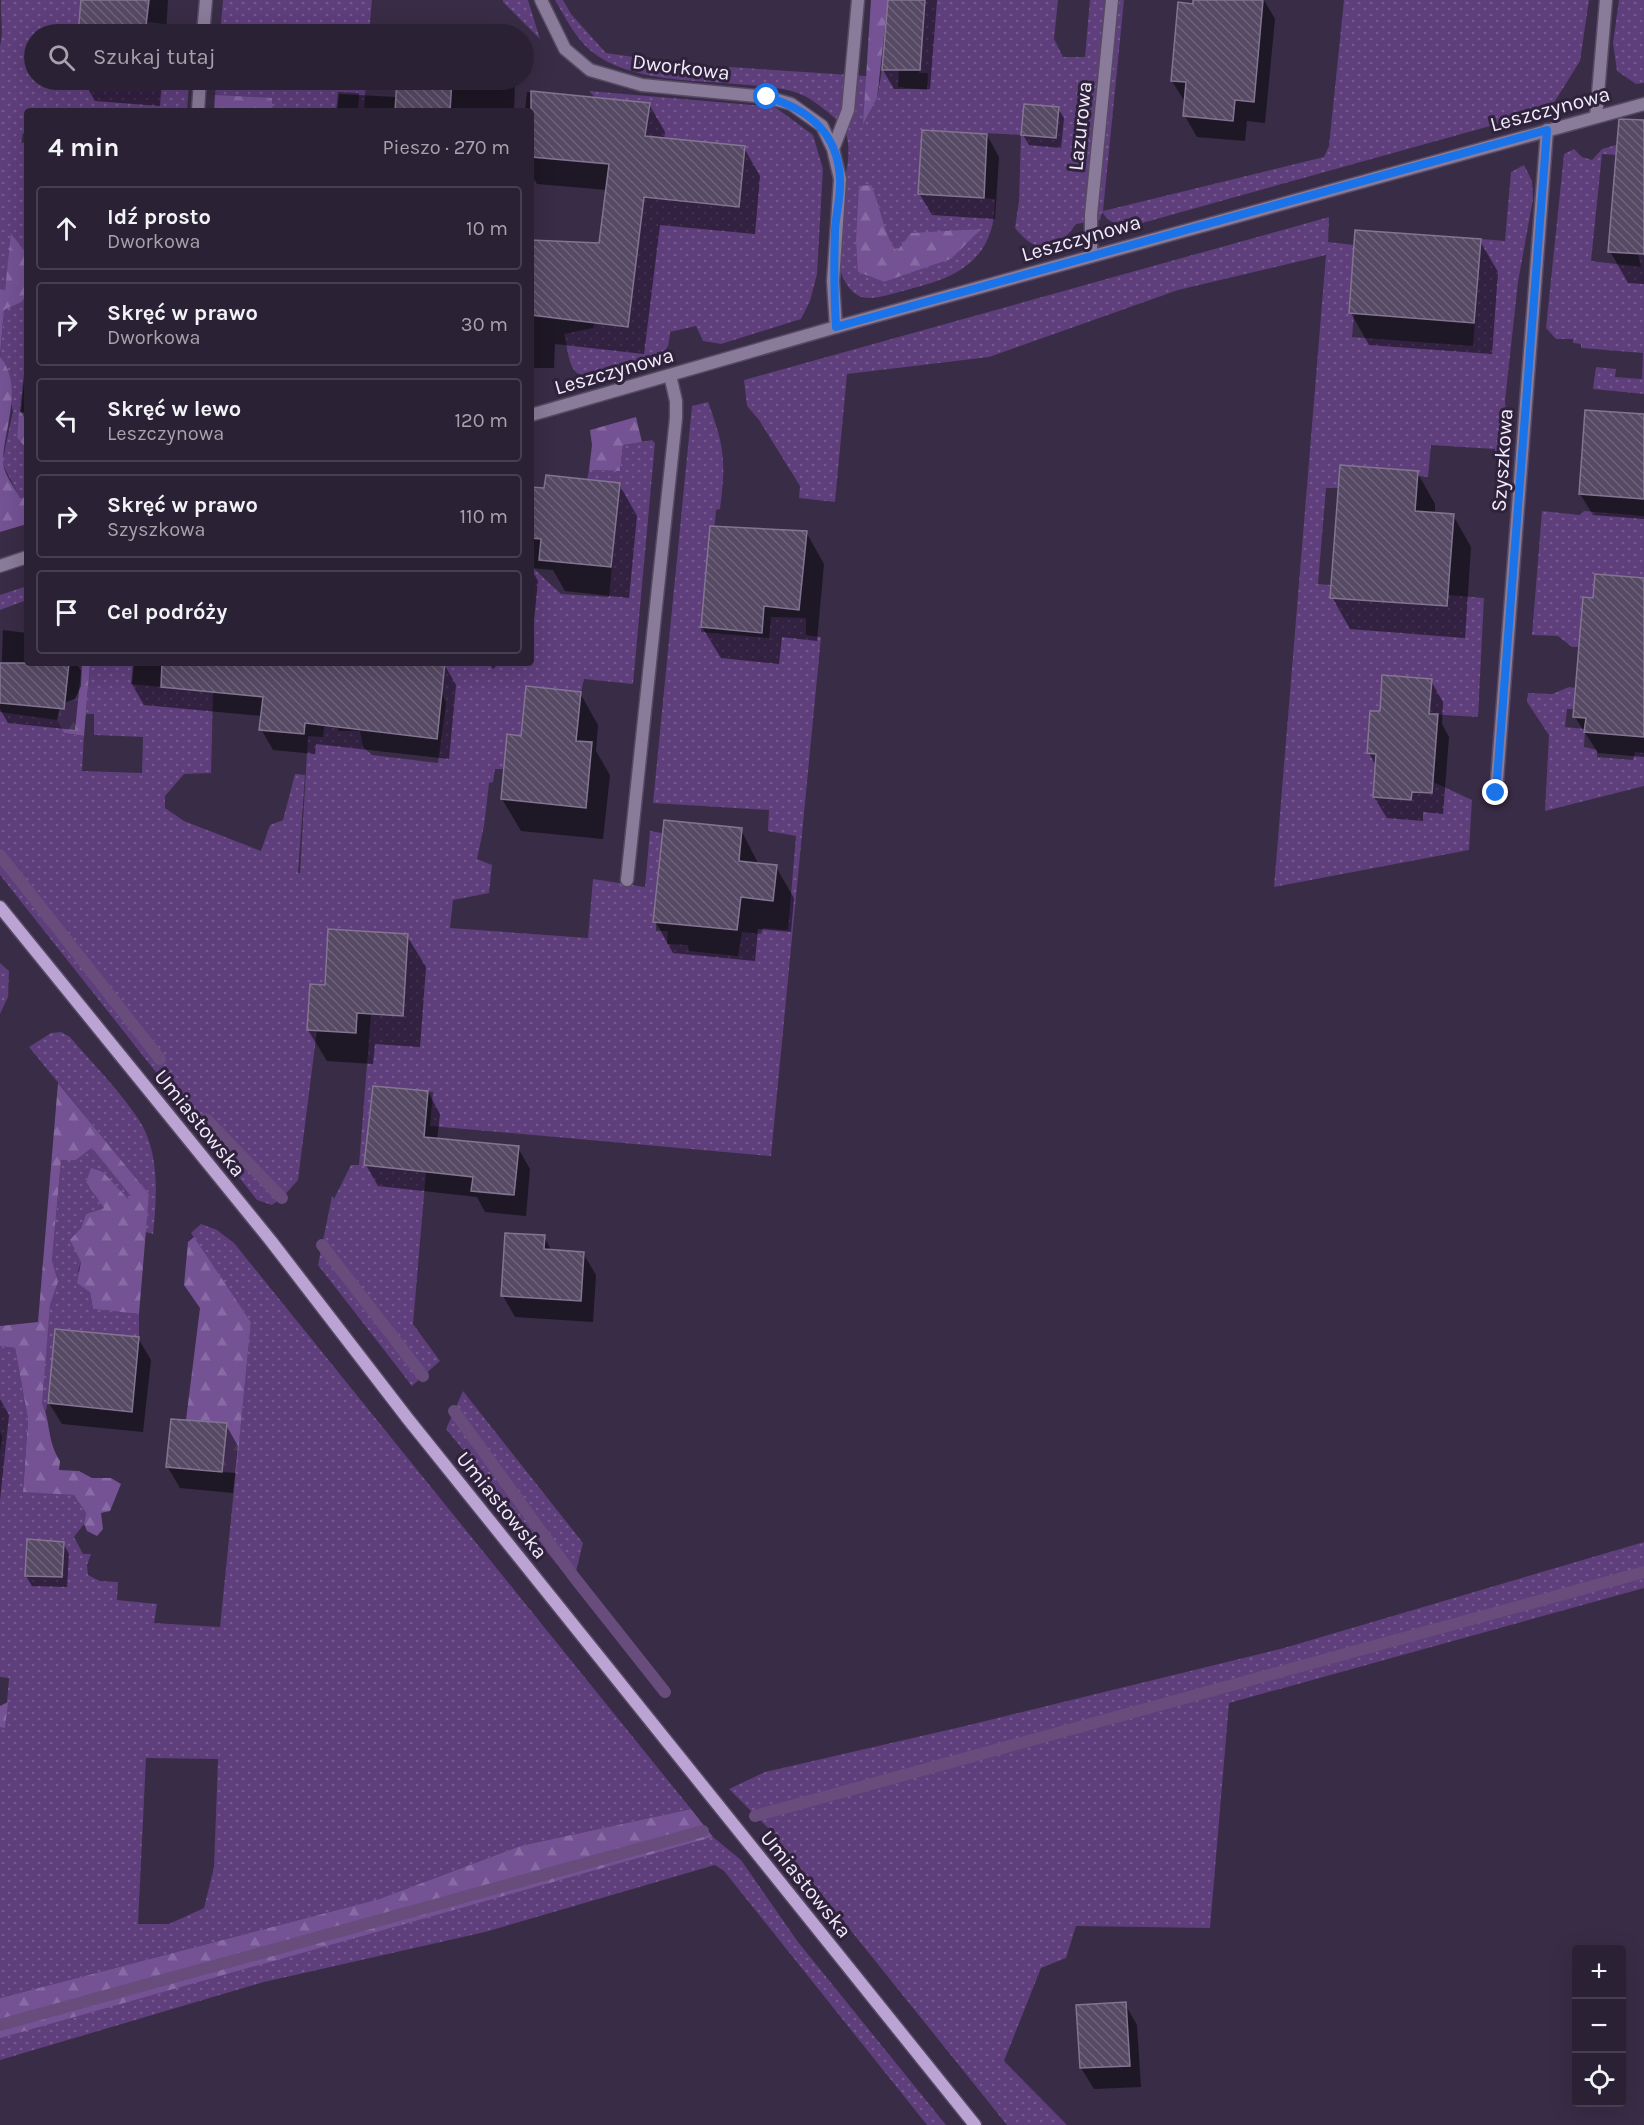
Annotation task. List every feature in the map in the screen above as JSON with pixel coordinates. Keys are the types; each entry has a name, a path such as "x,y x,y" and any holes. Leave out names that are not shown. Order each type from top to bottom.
{"main road":[{"name":"Umiastowska","path":"0,907 271,1241 408,1419 975,2125"}],"street":[{"path":"204,24 206,0"},
{"name":"Dworkowa","path":"542,0 565,49 590,70 642,85 767,97 791,104 822,126 833,149 840,179 833,281 836,327"},
{"path":"833,149 848,110 858,0"},
{"name":"Lazurowa","path":"1091,256 1091,215 1112,0"},
{"path":"1596,117 1606,0"},
{"path":"198,108 199,90"},
{"name":"Leszczynowa","path":"534,415 836,327 1644,104"},
{"name":"Szyszkowa","path":"1496,793 1547,130"},
{"path":"627,880 676,418 676,401 670,375"},
{"path":"0,566 24,558"}],"shaded area":[{"path":"1,0 81,0 79,24 24,24 24,90 188,90 187,108 24,108 24,133 21,143 24,142 24,250 12,234 5,290 0,289 0,46"},
{"path":"223,0 372,0 370,24 221,24"},
{"path":"503,0 528,0 540,39 534,33 534,24 525,24"},
{"path":"555,0 563,0 571,14 606,53 683,64 866,76 877,98 882,70 899,70 898,87 927,90 928,73 919,73 925,0 1058,0 1054,39 1063,57 1085,57 1090,0 1124,0 1103,211 1324,157 1329,146 1344,0 1589,0 1580,61 1555,101 1533,114 1135,225 1125,225 1108,220 1102,212 1100,220 1076,224 1061,241 1047,248 1032,243 1015,228 1019,201 1021,135 922,130 918,194 995,199 990,232 979,254 957,272 919,287 869,298 859,296 851,290 845,282 838,261 835,238 836,218 846,176 848,144 844,128 835,119 810,99 788,90 666,78 625,69 591,51 576,34","holes":["1024,104 1059,107 1056,138 1022,135","859,186 871,186 889,239 897,252 961,231 979,229 951,259 884,282 858,272"]},
{"path":"1619,0 1644,0 1644,83 1636,84 1617,71 1613,43"},
{"path":"215,90 365,90 364,108 358,108 359,93 338,92 336,108 272,108 272,98 215,98"},
{"path":"589,91 775,107 813,135 823,169 817,274 810,301 801,319 721,344 703,341 696,326 670,332 667,347 662,354 632,369 604,376 581,375 574,370 564,334 593,328 595,323 628,327 648,167 643,168 649,103 595,97"},
{"path":"1644,137 1644,157 1602,154 1591,261 1641,267 1638,254 1644,254 1644,394 1593,389 1596,367 1616,369 1615,377 1642,379 1643,353 1581,348 1581,344 1573,343 1573,339 1556,339 1546,328 1564,154 1574,149 1582,157 1592,160 1602,149"},
{"path":"1524,165 1532,181 1533,199 1518,282 1505,401 1507,422 1502,449 1504,455 1495,454 1495,449 1431,445 1428,477 1418,476 1418,471 1339,488 1326,488 1318,584 1331,585 1331,598 1415,604 1448,595 1484,598 1478,717 1429,714 1432,679 1382,675 1380,711 1370,711 1367,753 1376,754 1373,797 1411,800 1412,792 1433,782 1472,800 1469,850 1274,887 1326,255 1178,290 989,357 847,374 835,502 799,498 800,486 759,420 747,406 744,380 1329,217 1328,242 1354,245 1349,313 1354,314 1352,337 1473,346 1481,239 1505,241 1511,172"},
{"path":"24,299 24,374 17,438 24,446 24,497 20,498 2,463 13,411 0,357 4,310 22,302"},
{"path":"708,402 723,455 720,509 716,510 708,600 703,600 701,632 769,638 771,617 806,618 806,635 821,637 771,1156 430,1126 433,1092 373,1086 364,1165 426,1172 413,1324 440,1361 412,1386 318,1265 332,1196 334,1199 351,1165 359,1165 371,1014 403,1015 408,935 328,929 325,985 310,984 307,1029 317,1030 298,1180 282,1198 272,1205 257,1200 0,875 0,712 57,720 64,733 84,736 82,771 142,773 143,737 94,735 94,714 86,714 90,666 133,666 131,684 213,692 211,773 184,774 165,796 165,808 184,821 261,851 270,825 283,820 295,774 305,775 298,873 300,873 308,736 323,737 328,695 339,718 338,731 360,731 363,747 372,755 438,763 446,703 442,693 445,666 534,666 534,569 561,594 609,597 620,483 587,479 589,470 620,471 623,445 652,440 655,443 633,684 584,679 581,692 526,687 521,736 507,735 504,769 495,769 493,782 489,783 477,859 492,865 489,893 453,900 450,928 588,938 593,879 645,887 650,831 662,833 653,921 656,922 656,931 668,931 667,944 688,945 689,951 738,956 742,932 761,934 763,928 788,930 796,836 768,831 769,810 653,803 692,406"},
{"path":"1542,511 1580,515 1584,511 1644,516 1644,578 1595,574 1593,598 1584,597 1579,647 1572,647 1558,636 1532,635"},
{"path":"24,587 24,601 0,610 0,595"},
{"path":"1569,687 1575,688 1574,709 1567,709 1565,727 1585,729 1584,747 1597,750 1597,757 1633,760 1635,752 1644,753 1644,786 1545,811 1549,735 1527,702 1528,693 1552,694"},
{"path":"0,963 9,971 8,997 0,1014"},
{"path":"61,1032 70,1037 115,1088 132,1109 146,1133 154,1161 156,1191 153,1234 145,1232 149,1194 29,1047 51,1033"},
{"path":"92,1148 132,1196 128,1200 103,1172 91,1169 86,1182 104,1208 86,1214 81,1228 71,1240 81,1262 78,1271 90,1292 93,1309 139,1314 139,1337 78,1331 54,1343 46,1412 42,1403 42,1388 50,1305 58,1282 52,1260 61,1159 76,1160"},
{"path":"201,1224 217,1230 234,1243 691,1809 520,1846 379,1899 0,1998 0,1727 5,1727 9,1678 0,1677 0,1451 2,1437 0,1432 0,1346 15,1348 28,1419 23,1491 74,1495 86,1513 84,1524 74,1537 83,1554 91,1554 87,1565 88,1575 100,1581 118,1582 117,1600 157,1604 154,1623 220,1627 251,1322 191,1233","holes":["146,1758 218,1759 214,1867 204,1908 169,1924 138,1924"]},
{"path":"463,1391 583,1543 573,1584 446,1429"},
{"path":"1644,1542 1644,1588 1229,1703 1210,1928 1076,1926 1066,1958 1041,1968 1004,2061 1067,2125 1007,2125 770,1830 729,1789 765,1772 1284,1648"},
{"path":"713,1837 741,1860 798,1942 946,2125 927,2125 724,1871 715,1865 485,1932 264,1982 0,2060 0,2037"}],"green space":[{"path":"871,0 888,0 877,98 863,124"},
{"path":"215,95 272,98 272,108 214,108"},
{"path":"871,185 889,238 897,251 911,233 981,229 951,259 884,282 858,272 856,240 859,186"},
{"path":"11,233 24,250 24,299 22,302 4,310 0,355 0,289 5,290"},
{"path":"0,357 7,368 12,394 3,465 20,498 24,497 24,525 0,532"},
{"path":"19,412 24,413 24,446 17,438"},
{"path":"636,417 642,442 623,445 620,471 589,470 592,445 590,430"},
{"path":"82,666 90,666 84,736 64,733 57,720 61,704 75,699 81,686"},
{"path":"58,1083 149,1194 139,1314 93,1309 90,1292 77,1283 81,1262 70,1240 81,1228 86,1214 104,1208 86,1182 91,1168 103,1172 128,1199 131,1196 92,1148 76,1160 61,1160 52,1260 58,1282 50,1305 42,1403 53,1446 60,1461 59,1470 79,1471 92,1478 111,1478 121,1484 110,1511 101,1513 103,1529 97,1536 87,1531 84,1524 86,1513 74,1495 23,1492 28,1419 15,1348 0,1346 0,1326 38,1322"},
{"path":"194,1237 251,1322 236,1473 222,1472 226,1423 186,1420 200,1308 184,1285 188,1242"},
{"path":"8,1702 5,1728 0,1727 0,1706"},
{"path":"691,1809 713,1837 0,2038 0,1998 379,1899 520,1846"}],"building":[{"path":"81,0 149,0 146,24 79,24"},
{"path":"888,0 925,0 920,70 882,70"},
{"path":"1193,0 1263,0 1254,102 1235,100 1233,121 1183,116 1186,82 1171,81 1178,2 1193,4"},
{"path":"396,90 451,90 450,108 395,108"},
{"path":"531,91 650,103 645,136 745,146 739,207 644,197 628,327 534,315 534,240 599,243 609,164 534,157 534,108 531,108"},
{"path":"1024,104 1059,107 1056,138 1021,135"},
{"path":"1619,119 1644,120 1644,254 1608,252"},
{"path":"922,130 987,134 984,198 918,194"},
{"path":"1355,230 1481,239 1474,323 1349,313"},
{"path":"1585,410 1644,414 1644,499 1579,494"},
{"path":"1340,465 1418,471 1415,511 1454,514 1447,606 1330,598"},
{"path":"546,475 620,483 611,567 539,560 541,539 534,538 534,487 544,488"},
{"path":"710,526 807,531 799,610 764,606 762,633 701,627"},
{"path":"1595,574 1644,578 1644,737 1584,732 1586,718 1573,717 1583,597 1593,598"},
{"path":"0,663 24,663 24,666 69,666 64,709 0,703"},
{"path":"162,666 445,666 437,739 305,723 304,734 259,730 263,697 161,687"},
{"path":"1382,675 1432,679 1429,714 1438,714 1432,793 1412,792 1411,800 1373,797 1376,754 1367,753 1370,711 1380,711"},
{"path":"526,686 581,692 576,741 592,742 586,808 501,799 507,734 521,736"},
{"path":"664,820 742,828 739,861 777,865 773,901 741,897 737,930 653,922"},
{"path":"328,929 408,934 403,1016 357,1013 356,1033 307,1030 310,984 325,985"},
{"path":"373,1086 428,1091 424,1137 519,1146 514,1195 471,1191 473,1177 364,1165"},
{"path":"505,1233 545,1235 544,1249 584,1252 581,1301 501,1296"},
{"path":"55,1329 139,1337 132,1412 48,1403"},
{"path":"171,1419 227,1423 222,1472 166,1467"},
{"path":"27,1539 64,1542 62,1577 25,1576"},
{"path":"1126,2002 1130,2066 1080,2068 1076,2005"}],"waterway":[{"path":"0,855 160,1059"},
{"path":"206,1119 282,1198"},
{"path":"322,1245 423,1376"},
{"path":"454,1411 574,1577 665,1692"},
{"path":"755,1816 1644,1572"},
{"path":"0,2025 703,1831"}],"route":[{"path":"767,97 791,104 822,126 833,149 840,179 833,281 836,327 1547,130 1496,793"}]}
